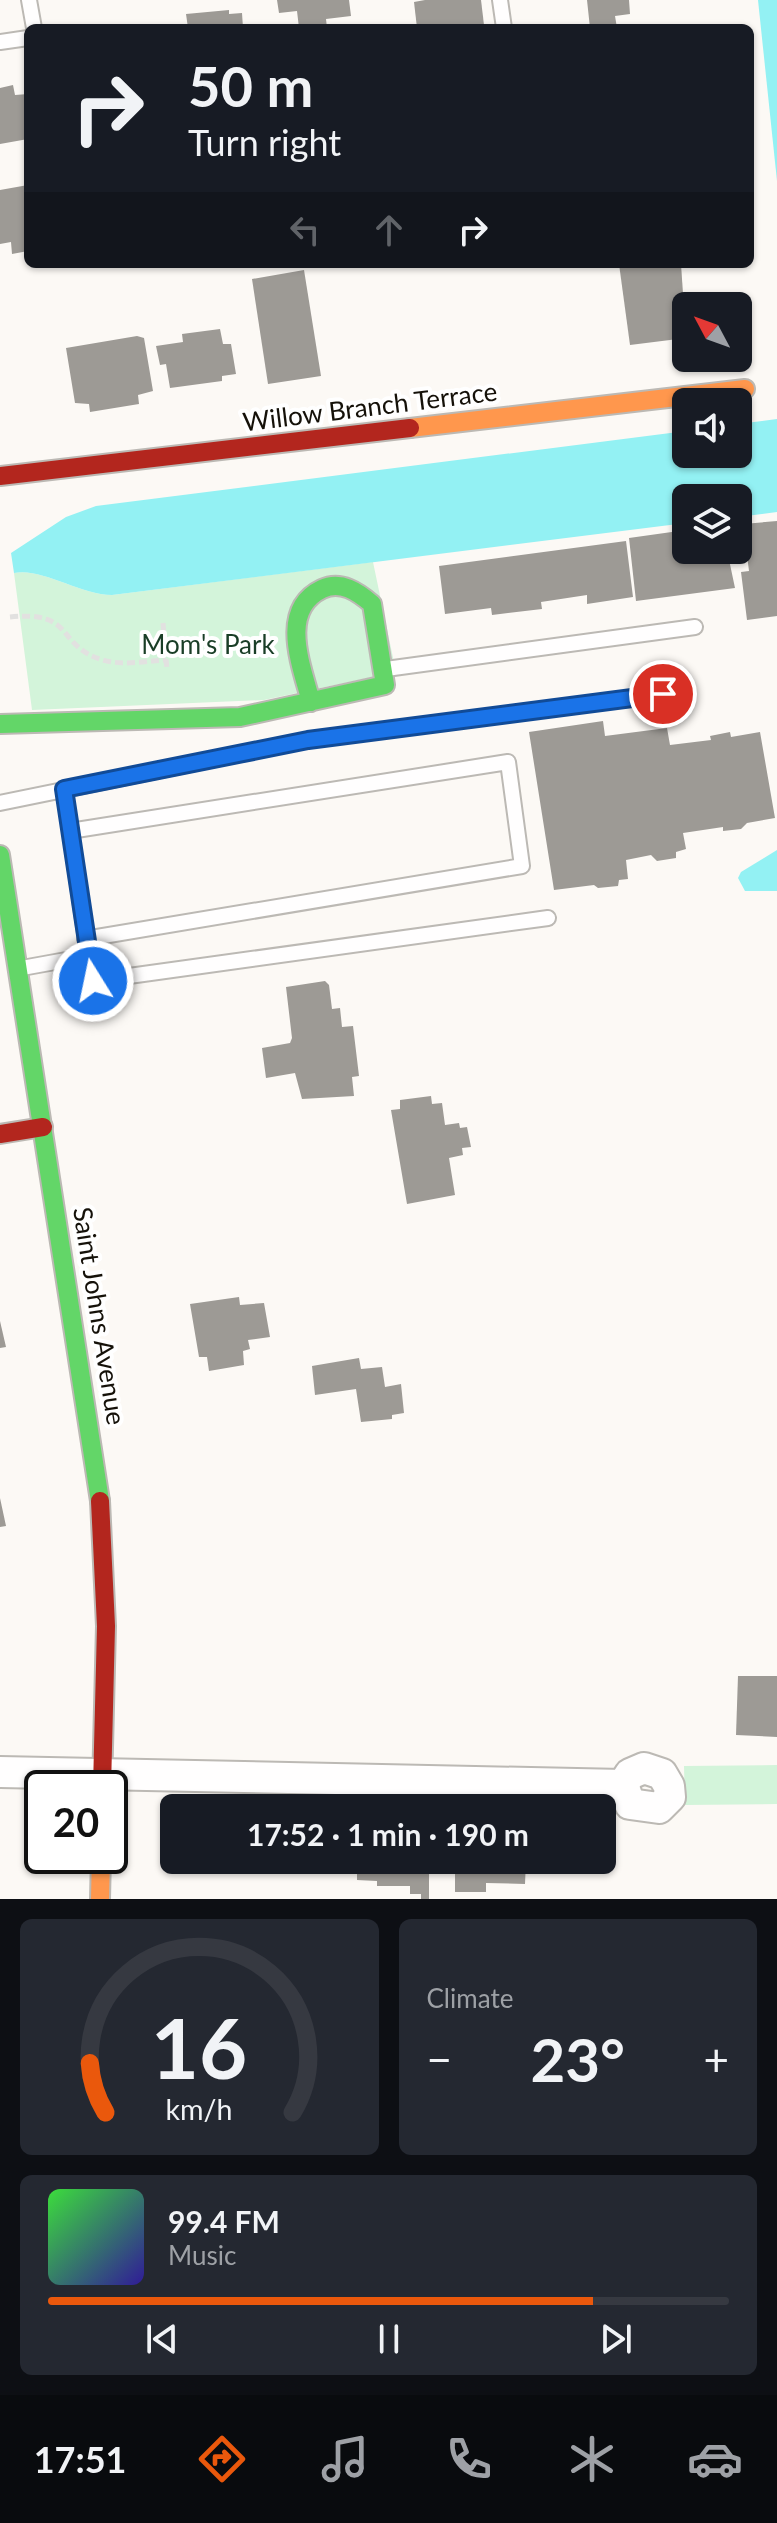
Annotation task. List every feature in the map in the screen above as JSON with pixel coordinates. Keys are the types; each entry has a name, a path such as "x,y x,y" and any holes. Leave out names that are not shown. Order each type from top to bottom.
{"street":[{"name":"Willow Branch Terrace","path":"0,476 672,398"},
{"path":"0,724 240,717 311,702 385,685 372,604 351,586 328,586 311,593 296,616 297,642 311,702"},
{"name":"Saint Johns Avenue","path":"0,855 101,1504 106,1626 102,1770"},
{"path":"0,1134 43,1127"},
{"path":"0,1772 24,1774"},
{"path":"128,1781 623,1785"},
{"path":"100,1899 101,1874"}],"lane":[{"path":"29,0 33,24"},
{"path":"500,0 503,24"},
{"path":"0,42 24,39"},
{"path":"383,670 695,627"},
{"path":"0,803 308,740 663,694"},
{"path":"70,831 508,762 522,866 85,939"},
{"path":"64,789 93,981 548,918"},
{"path":"18,968 88,956"}],"path":[{"path":"10,617 43,616 54,620 75,644 99,659 119,663 166,660"},
{"path":"163,623 167,670"}],"green space":[{"name":"Mom's Park","path":"373,562 396,672 264,700 32,710 14,573 36,574 99,594 112,595"},
{"path":"777,1765 777,1804 685,1805 684,1766"}],"water":[{"path":"758,0 777,0 777,181"},
{"path":"777,419 777,512 752,515 752,484 672,484 672,525 112,595 99,594 36,574 14,573 11,553 66,517 96,506 672,433 672,468 752,468 752,422"},
{"path":"777,850 777,891 745,891 738,878 741,872"}],"building":[{"path":"277,0 349,0 351,16 326,19 327,24 299,24 297,11 279,13"},
{"path":"481,0 484,24 417,24 414,2"},
{"path":"587,0 629,0 630,14 615,16 616,24 590,24"},
{"path":"229,10 229,14 242,13 243,24 187,24 186,14"},
{"path":"13,85 15,95 24,94 24,140 0,144 0,88"},
{"path":"24,186 24,252 12,254 11,242 0,244 0,190"},
{"path":"620,268 681,268 683,292 672,292 672,340 630,345"},
{"path":"304,270 321,376 268,384 252,279"},
{"path":"220,329 223,344 231,344 236,374 222,376 222,381 170,388 166,364 160,365 156,346 183,342 182,334"},
{"path":"137,336 144,338 153,391 138,395 139,404 90,412 89,404 75,403 66,348"},
{"path":"777,521 777,616 747,620 741,572 749,571 748,564 752,564 752,523"},
{"path":"672,532 672,564 730,564 735,588 636,601 629,538"},
{"path":"626,541 633,597 587,604 587,595 541,602 542,609 492,615 491,608 445,614 439,566"},
{"path":"603,721 605,736 667,728 670,745 711,740 710,736 730,732 731,737 760,732 775,818 747,823 741,829 723,831 723,827 683,833 686,849 676,852 676,858 657,861 651,855 626,860 628,879 619,880 618,886 598,888 594,885 554,890 529,732"},
{"path":"325,981 329,985 332,1009 340,1008 342,1027 353,1026 359,1076 352,1077 354,1096 302,1099 295,1073 266,1078 262,1048 290,1043 292,1038 286,987"},
{"path":"431,1096 432,1104 442,1103 445,1125 459,1123 460,1128 467,1127 471,1147 462,1148 463,1155 449,1158 455,1195 407,1204 391,1110 400,1109 400,1100"},
{"path":"239,1297 240,1305 264,1303 270,1337 248,1340 250,1349 243,1351 244,1365 209,1371 207,1357 199,1357 190,1304"},
{"path":"0,1321 6,1347 0,1348"},
{"path":"359,1358 361,1369 382,1367 385,1387 401,1384 404,1413 392,1415 392,1419 361,1422 356,1389 315,1395 312,1366"},
{"path":"0,1498 6,1526 0,1527"},
{"path":"738,1676 777,1676 777,1737 736,1735"},
{"path":"357,1874 429,1874 429,1899 421,1899 421,1894 410,1894 410,1886 377,1886 377,1881 357,1880"},
{"path":"455,1874 525,1874 525,1884 486,1883 486,1892 455,1892"}],"traffic: fast":[{"path":"0,724 240,717 385,685 372,604 342,587 322,589 309,598 300,611 297,640 299,656 303,673 307,688 311,702"},
{"path":"0,855 100,1501"}],"traffic: slow":[{"path":"410,428 672,397"},
{"path":"100,1899 101,1874"}],"traffic: jam":[{"path":"0,476 410,428"},
{"path":"0,1134 43,1127"},
{"path":"100,1501 106,1626 102,1770"}],"route":[{"path":"93,981 64,789 308,740 663,694"}]}
